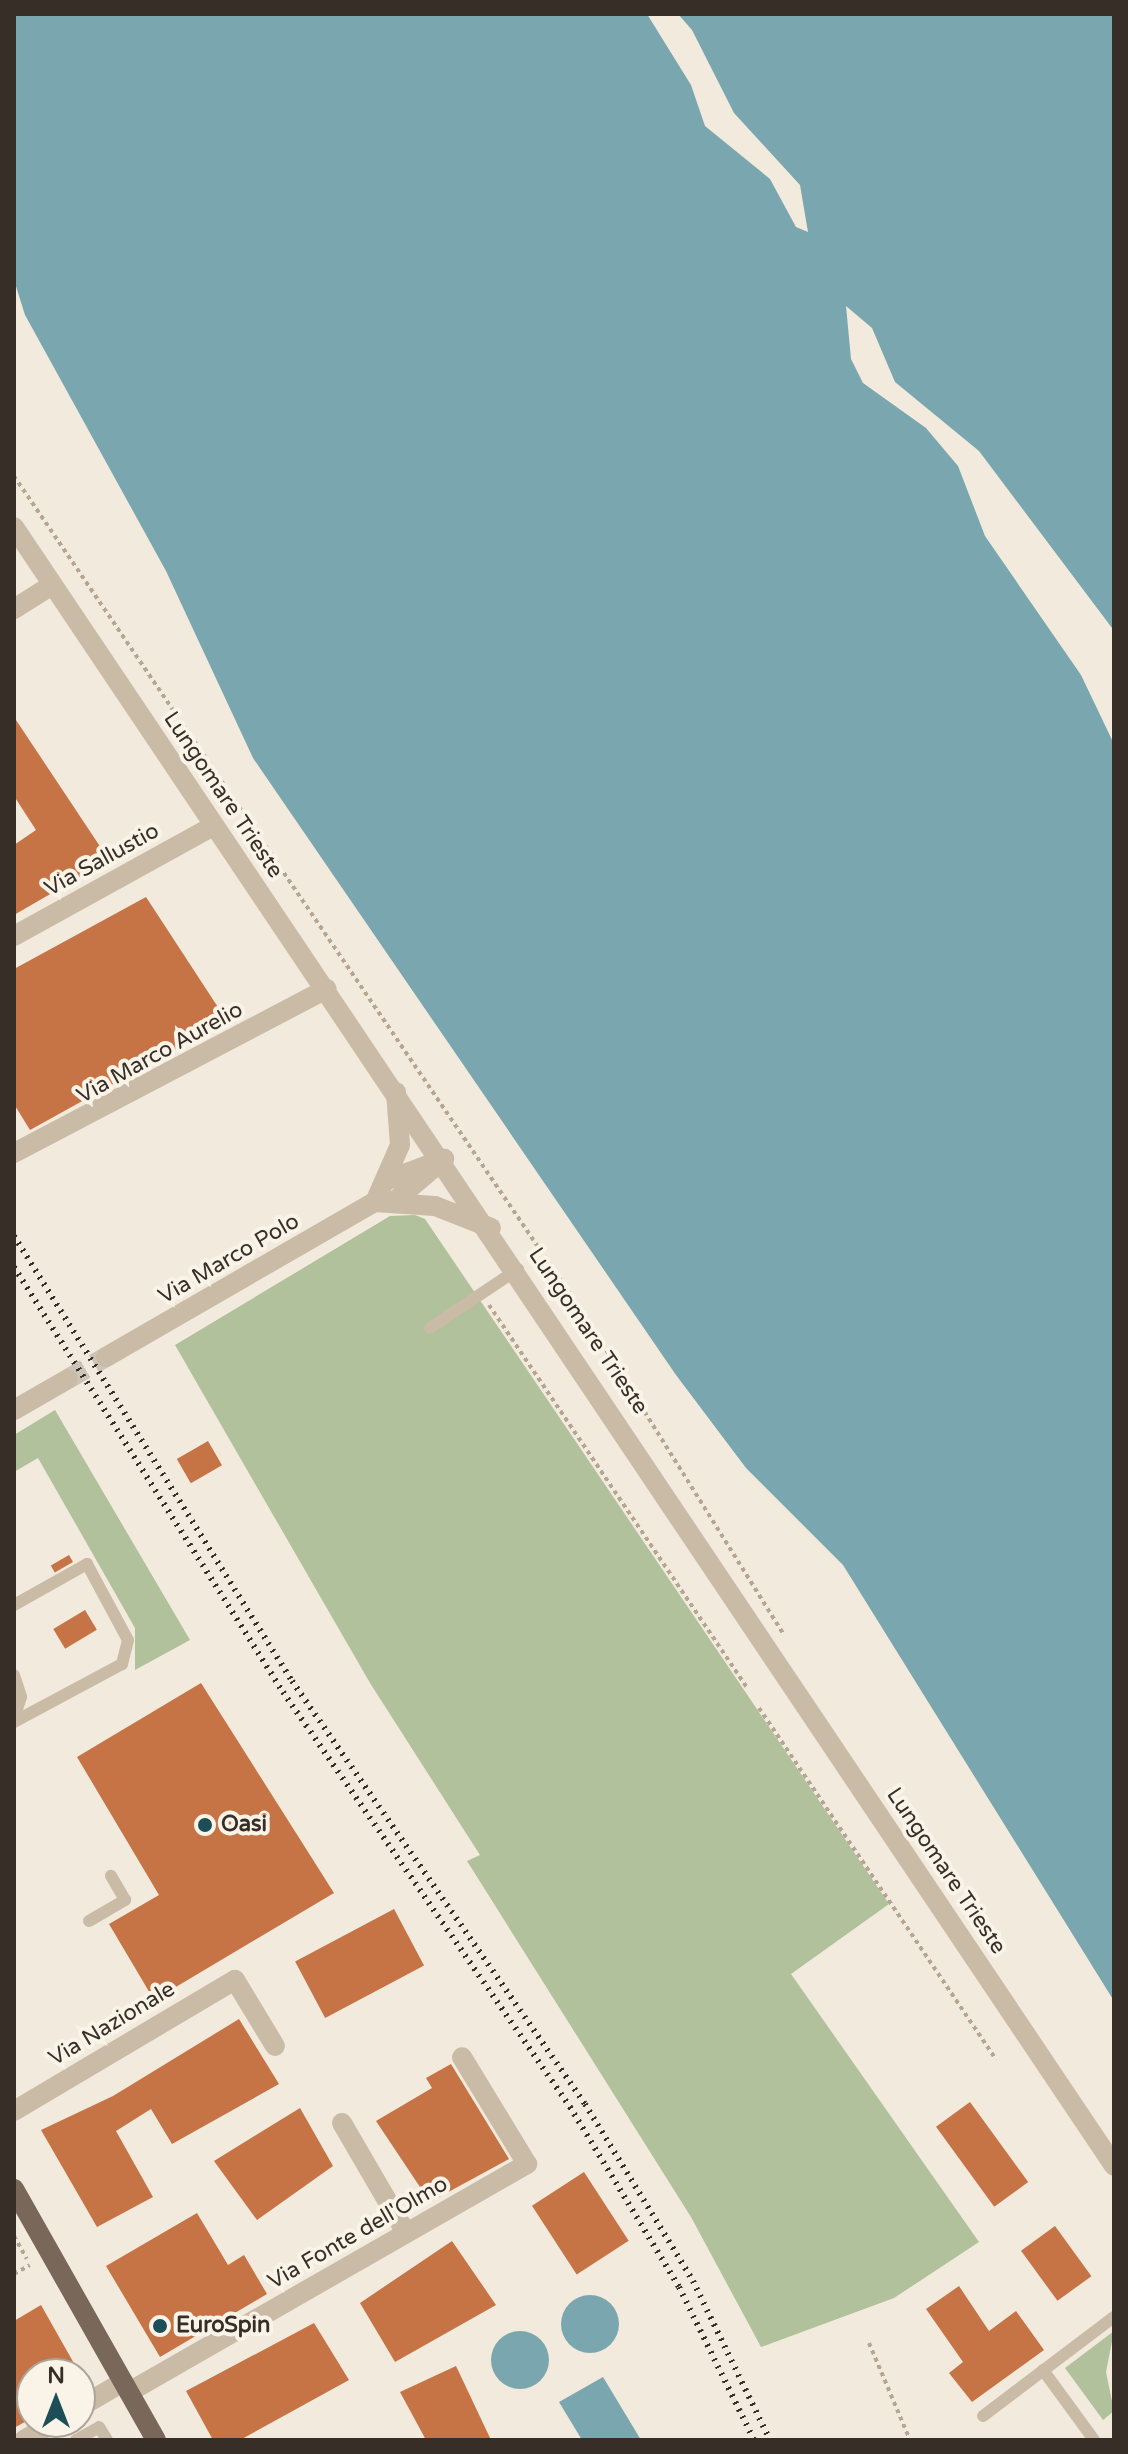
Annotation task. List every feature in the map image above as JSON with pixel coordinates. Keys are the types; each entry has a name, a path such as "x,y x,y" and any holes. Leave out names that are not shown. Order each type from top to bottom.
{"main road":[{"path":"14,2189 156,2440"}],"street":[{"name":"Lungomare Trieste","path":"14,527 213,826 491,1228 1114,2166"},
{"path":"14,609 52,585"},
{"name":"Via Sallustio","path":"14,936 213,826"},
{"name":"Via Marco Aurelio","path":"14,1153 327,989"},
{"name":"Via Marco Polo","path":"375,1202 388,1180 401,1134 395,1085"},
{"path":"388,1180 444,1159"},
{"path":"397,1199 444,1159"},
{"name":"Via Marco Polo","path":"106,1357 375,1202 397,1199 491,1228"},
{"path":"14,1410 68,1379"},
{"name":"Via Nazionale","path":"14,2111 235,1980 275,2046"},
{"name":"Via Fonte dell'Olmo","path":"126,2387 527,2164 462,2057"},
{"path":"342,2123 406,2233"},
{"path":"96,2400 126,2387"}],"lane":[{"path":"430,1328 518,1269"},
{"path":"14,1605 87,1564 128,1640 122,1664 14,1720"},
{"path":"14,1675 21,1697 14,1720"},
{"path":"89,1921 125,1900 111,1876"},
{"path":"983,2416 1114,2317"},
{"path":"1043,2370 1094,2440"},
{"path":"76,2440 99,2427 107,2440"}],"path":[{"name":"Lungomare Trieste","path":"14,476 581,1310 776,1616"},
{"path":"485,1300 747,1688"},
{"path":"759,1708 996,2059"},
{"path":"14,2236 30,2265 14,2274"},
{"path":"869,2343 910,2440"}],"green space":[{"path":"415,1215 425,1219 889,1904 791,1974 979,2242 894,2298 761,2347 691,2217 467,1861 480,1855 370,1683 175,1345 390,1216"},
{"path":"55,1410 190,1640 135,1670 135,1628 38,1458 14,1472 14,1435"},
{"path":"1114,2331 1106,2372 1114,2411 1103,2420 1065,2368"}],"water":[{"path":"14,14 1114,14 1114,2001 843,1565 746,1468 676,1375 253,758 166,571 25,315 14,280"},
{"path":"590,2295 611,2303 619,2324 611,2345 590,2353 569,2345 561,2324 569,2303"},
{"path":"520,2331 541,2339 549,2360 541,2381 520,2389 499,2381 491,2360 499,2339"},
{"path":"603,2377 641,2440 582,2440 559,2402"}],"pier":[{"path":"647,14 678,14 692,30 734,113 800,185 808,232 796,227 770,179 705,126 691,85"},
{"path":"846,306 872,328 895,382 979,451 1112,628 1114,744 1081,675 985,536 958,466 926,428 863,383 851,359"}],"building":[{"path":"14,717 109,860 14,915 14,845 36,830 14,796"},
{"path":"146,897 227,1021 30,1130 14,1104 14,969"},
{"path":"208,1441 222,1465 191,1483 177,1459"},
{"path":"69,1555 73,1562 55,1572 51,1566"},
{"path":"85,1610 97,1630 65,1649 53,1629"},
{"name":"Oasi","path":"201,1683 334,1893 154,2000 109,1924 159,1895 77,1757"},
{"path":"394,1909 424,1966 325,2018 295,1962"},
{"path":"239,2019 279,2084 172,2144 151,2109 116,2131 153,2197 97,2227 41,2130 113,2096"},
{"path":"451,2064 509,2159 430,2202 376,2121 432,2088 426,2078"},
{"path":"970,2102 1028,2182 994,2207 936,2127"},
{"path":"300,2108 333,2166 257,2220 214,2161"},
{"path":"584,2172 629,2241 577,2275 532,2206"},
{"path":"197,2213 228,2265 244,2255 267,2294 160,2357 106,2266"},
{"path":"1055,2226 1091,2276 1057,2301 1021,2251"},
{"path":"452,2241 496,2305 395,2362 360,2303"},
{"path":"959,2286 989,2331 1016,2311 1044,2350 972,2402 949,2373 963,2362 926,2309"},
{"path":"41,2305 71,2358 16,2358 14,2428 14,2321"},
{"path":"314,2323 349,2380 240,2440 213,2440 186,2391"},
{"path":"456,2366 491,2440 426,2440 400,2392"}],"tunnel":[{"path":"68,1379 106,1357"}],"railway":[{"path":"14,1236 292,1681 585,2104 693,2281 770,2440"},
{"path":"14,1267 283,1692 570,2107 679,2287 754,2440"}],"place":[{"name":"Oasi","path":"205,1825"},
{"name":"EuroSpin","path":"160,2326"}]}
